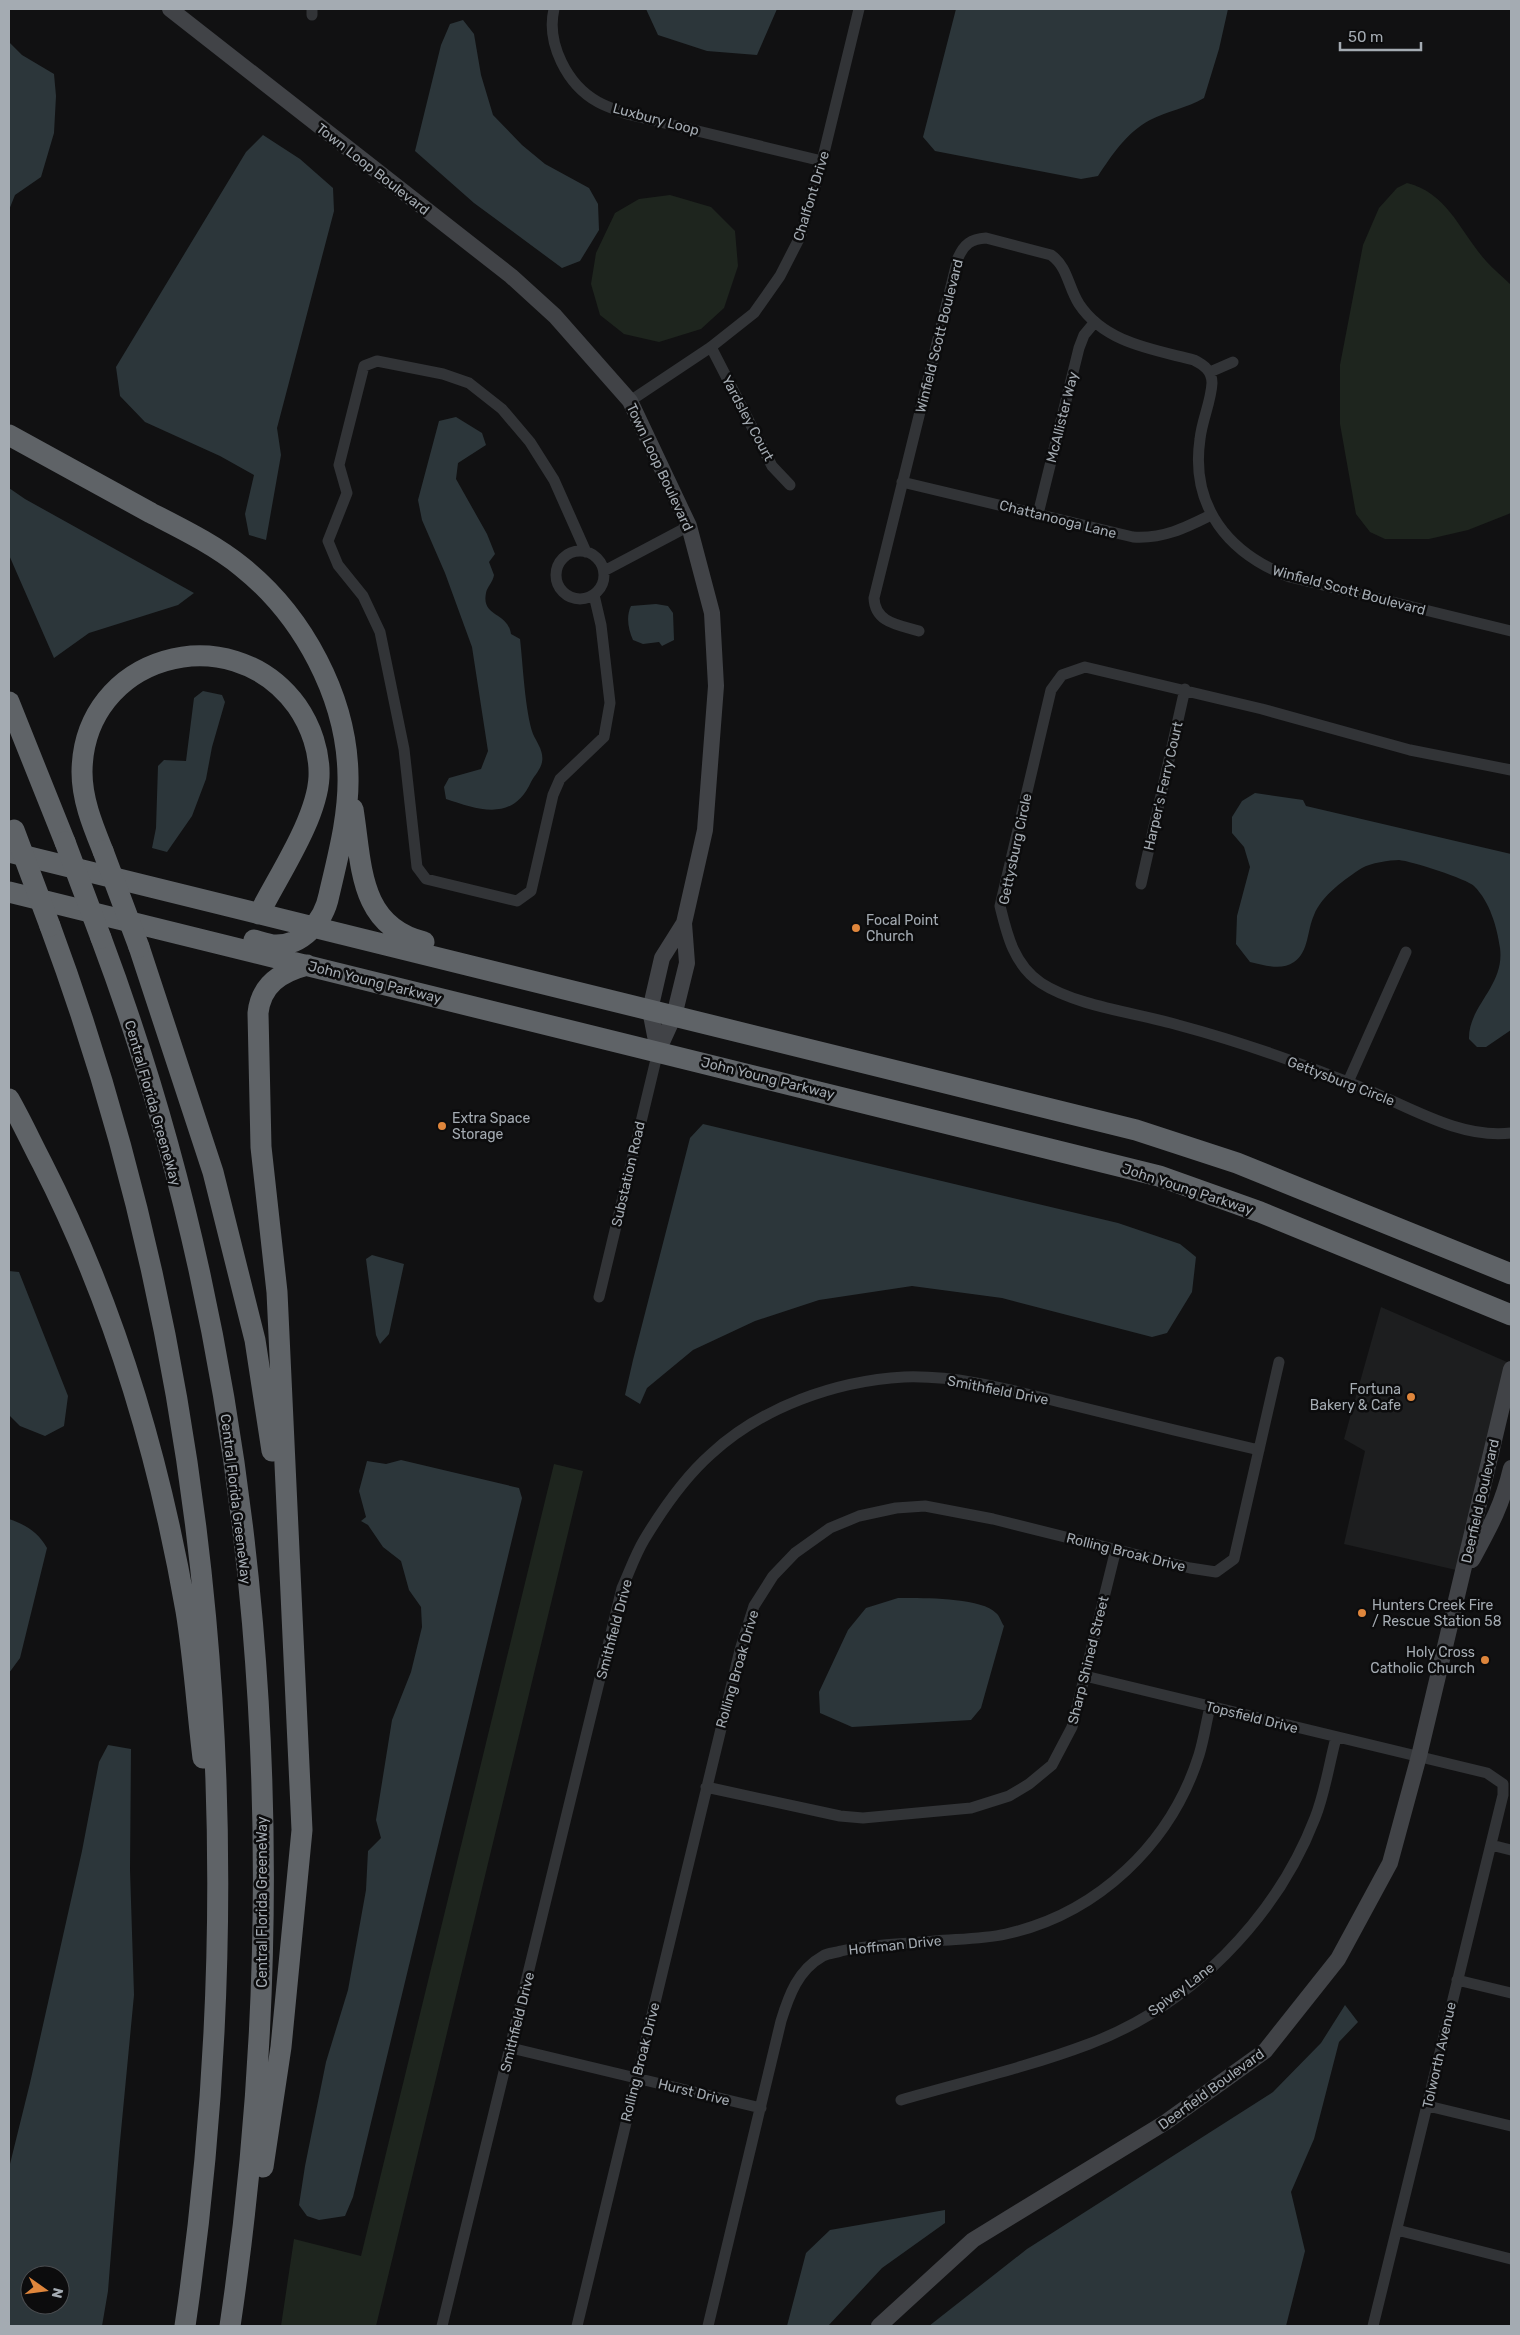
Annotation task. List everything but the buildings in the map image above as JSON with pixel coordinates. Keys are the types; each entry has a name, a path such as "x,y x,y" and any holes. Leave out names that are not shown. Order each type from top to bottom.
{"highway":[{"path":"9,435 219,550 261,584 290,618 319,665 337,709 344,740 368,899 389,926 410,938 545,972 592,996"},
{"path":"259,914 311,813 319,777 318,759 311,733 303,714 289,696 275,682 254,667 215,655 195,655 154,664 131,677 114,692 99,710 90,729 84,751 82,772 89,813 139,947 213,1172 255,1340 288,1544"},
{"name":"Central Florida GreeneWay","path":"9,702 65,842 118,984 153,1095 197,1268 230,1445 251,1620 262,1799 262,1978 251,2155 231,2326"},
{"path":"9,890 30,884 272,945 287,943 315,927 323,915 329,898 343,837 348,776"},
{"path":"11,823 73,988 126,1163 161,1316 186,1452 207,1624 215,1741 219,1918 215,2035 201,2209 185,2326"},
{"path":"9,852 1136,1130 1238,1163 1511,1274"},
{"path":"9,864 151,899 190,897"},
{"name":"John Young Parkway","path":"9,890 1159,1176 1260,1212 1511,1315"},
{"path":"231,2326 257,2208 281,2047 302,1830 277,1292 261,1147 258,1013 260,999 271,982 293,969 307,965"},
{"path":"9,1099 64,1205 104,1300 141,1412 168,1519 186,1613 207,1800 213,1909 215,2035"}],"street":[{"name":"Town Loop Boulevard","path":"170,9 511,276 556,316 630,401 689,526 712,613 716,686 705,830 684,923 687,963 674,1016 658,1051"},
{"name":"Luxbury Loop","path":"554,9 551,20 554,45 576,85 597,102 627,114 822,161"},
{"name":"Chalfont Drive","path":"630,401 711,347 754,313 780,276 801,235 822,161 859,9"},
{"name":"Winfield Scott Boulevard","path":"919,631 887,621 880,616 874,608 874,598 958,258 968,242 986,238 1051,255 1058,260 1064,269 1079,304 1094,323 1121,340 1194,360 1203,364 1210,372 1212,382 1200,438 1198,461 1202,488 1211,514 1228,538 1243,552 1268,569 1290,577 1511,631"},
{"name":"McAllister Way","path":"1038,514 1079,348 1084,335 1094,323"},
{"name":"Yardsley Court","path":"711,347 772,466 790,486"},
{"path":"586,552 554,480 530,442 502,409 469,383 443,374 377,361 364,366 339,465 347,493 328,541 338,565 363,596 380,632 404,750 417,867 426,879 517,902 531,891 553,795 560,779 604,737 610,703 601,625 594,595"},
{"path":"1210,372 1233,362"},
{"name":"Chattanooga Lane","path":"902,482 1133,537 1150,538 1180,530 1211,514"},
{"path":"604,571 689,526"},
{"path":"586,552 598,559 604,571 603,585 594,595 587,599 571,598 559,588 556,580 559,564 570,553 586,552"},
{"name":"Gettysburg Circle","path":"1511,770 1410,750 1185,689 1085,668 1062,675 1051,690 1000,906 1008,938 1020,966 1041,983 1065,996 1179,1025 1239,1043 1348,1082 1467,1131 1498,1134 1511,1133"},
{"name":"Harper's Ferry Court","path":"1140,884 1185,689"},
{"name":"Town Loop Boulevard","path":"658,1051 650,1010 662,958 684,923"},
{"path":"1348,1082 1406,952"},
{"name":"Substation Road","path":"599,1297 658,1051"},
{"path":"1259,1450 1279,1362"},
{"name":"Deerfield Boulevard","path":"879,2326 973,2240 1166,2122 1264,2051 1338,1959 1390,1863 1419,1756 1511,1369"},
{"name":"Smithfield Drive","path":"442,2326 622,1588 643,1541 671,1499 711,1454 750,1425 798,1400 848,1384 905,1377 953,1380 1004,1389 1259,1450"},
{"name":"Rolling Broak Drive","path":"577,2326 740,1650 754,1606 773,1576 794,1553 830,1528 859,1516 896,1508 925,1506 994,1519 1190,1568 1216,1572 1234,1558 1259,1450"},
{"name":"Deerfield Boulevard","path":"1463,1575 1491,1528 1505,1494 1511,1468"},
{"name":"Sharp Shined Street","path":"706,1787 847,1817 863,1818 971,1808 1009,1796 1030,1784 1052,1765 1072,1727 1116,1549"},
{"name":"Topsfield Drive","path":"1085,1676 1487,1773 1507,1782"},
{"name":"Hoffman Drive","path":"708,2326 788,1996 802,1973 823,1956 864,1946 1005,1934 1062,1915 1092,1898 1117,1880 1145,1852 1182,1798 1199,1755 1210,1707"},
{"name":"Spivey Lane","path":"901,2100 1090,2044 1130,2025 1165,2004 1201,1976 1235,1945 1267,1906 1290,1869 1315,1818 1336,1738"},
{"name":"Tolworth Avenue","path":"1373,2326 1507,1782"},
{"path":"1491,1845 1511,1850"},
{"path":"1457,1980 1511,1993"},
{"name":"Hurst Drive","path":"511,2048 761,2108"},
{"path":"1428,2106 1511,2126"},
{"path":"1397,2230 1511,2259"}],"shaded area":[{"path":"646,9 777,9 757,55 707,51 658,35"},
{"path":"956,9 1228,9 1219,49 1204,98 1141,125 1120,145 1098,176 1081,179 935,151 923,137"},
{"path":"463,20 474,34 481,75 493,115 522,145 545,164 589,188 598,204 599,230 580,261 562,268 474,203 415,151 441,45 450,24"},
{"path":"9,42 22,55 54,74 56,96 54,133 41,177 15,195 9,210"},
{"path":"263,135 300,159 333,188 334,211 277,428 281,455 266,540 249,535 245,514 254,475 220,456 145,422 120,396 116,367 246,152"},
{"path":"1407,183 1433,195 1443,204 1486,261 1511,285 1511,513 1468,530 1429,539 1385,539 1370,532 1356,514 1340,424 1340,365 1363,245 1379,208 1397,188"},
{"path":"670,195 711,207 735,231 738,266 724,308 701,329 659,342 624,334 600,315 591,284 596,253 615,213 639,199"},
{"path":"456,417 482,433 486,445 458,463 456,479 487,534 495,554 489,562 494,575 487,591 487,606 505,622 511,634 520,639 530,724 542,754 540,767 524,795 515,803 505,808 494,810 471,807 446,799 444,787 449,778 481,769 488,751 472,647 445,573 422,520 418,500 439,421"},
{"path":"9,488 25,499 194,593 178,605 89,633 54,658 9,555"},
{"path":"656,604 668,606 673,613 674,640 662,646 659,642 643,644 633,640 628,623 628,614 631,606"},
{"path":"203,691 222,695 225,702 212,747 206,779 192,816 167,852 152,848 156,828 158,766 164,760 186,761 194,698"},
{"path":"1255,793 1303,800 1306,806 1511,854 1511,1030 1486,1047 1477,1047 1469,1039 1470,1027 1474,1016 1492,985 1500,961 1497,932 1492,915 1480,892 1469,883 1415,864 1395,860 1375,863 1362,868 1341,882 1322,901 1314,915 1305,947 1299,958 1289,965 1278,967 1250,962 1236,944 1237,916 1250,867 1244,847 1232,833 1232,817 1242,801"},
{"path":"703,1124 1118,1223 1180,1244 1196,1257 1192,1292 1167,1333 1152,1337 1002,1298 912,1286 819,1300 755,1321 693,1350 647,1388 640,1404 625,1395 690,1138"},
{"path":"372,1255 404,1264 389,1334 380,1344 376,1335 366,1259"},
{"path":"9,1271 19,1272 68,1396 64,1426 45,1436 20,1426 9,1415"},
{"path":"1381,1307 1507,1362 1456,1570 1344,1544 1365,1451 1344,1439"},
{"path":"401,1460 519,1488 522,1498 353,2197 345,2216 319,2220 307,2216 299,2205 305,2166 326,2062 348,1990 366,1890 368,1851 381,1838 376,1820 392,1720 411,1672 422,1627 421,1607 409,1590 401,1561 383,1547 368,1525 361,1521 366,1517 359,1491 367,1461 386,1464"},
{"path":"554,1464 583,1471 376,2326 281,2326 294,2239 361,2256"},
{"path":"9,1519 31,1530 47,1548 20,1658 9,1673"},
{"path":"898,1598 964,1601 988,1608 999,1616 1004,1626 981,1708 971,1720 852,1727 820,1713 819,1692 848,1630 866,1608"},
{"path":"108,1745 131,1749 130,1870 134,1995 108,2291 102,2326 9,2326 9,2168 82,1851 99,1762"},
{"path":"1345,2005 1358,2022 1339,2042 1314,2139 1291,2192 1305,2251 1286,2326 929,2326 1027,2249 1273,2092 1321,2043"},
{"path":"945,2210 945,2223 882,2268 828,2326 787,2326 806,2253 830,2230"}],"place":[{"name":"Focal Point Church","path":"856,928"},
{"name":"Extra Space Storage","path":"442,1126"},
{"name":"Fortuna Bakery & Cafe","path":"1411,1397"},
{"name":"Hunters Creek Fire / Rescue Station 58","path":"1362,1613"},
{"name":"Holy Cross Catholic Church","path":"1485,1660"}]}
